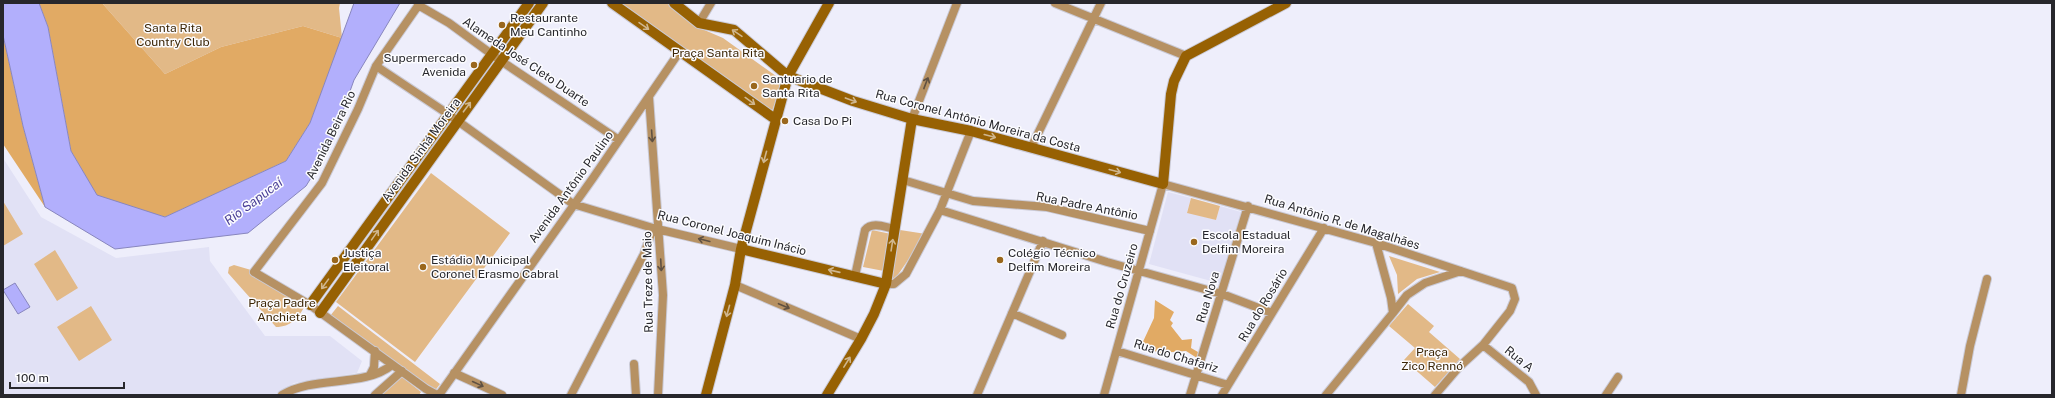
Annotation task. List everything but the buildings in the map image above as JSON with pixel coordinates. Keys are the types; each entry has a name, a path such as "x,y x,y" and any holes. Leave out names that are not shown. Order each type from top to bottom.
{"main road":[{"name":"Avenida Sinhá Moreira","path":"310,305 529,3"},
{"name":"Avenida Sinhá Moreira","path":"320,313 421,170 543,3"},
{"path":"612,3 775,119"},
{"path":"674,3 699,23"},
{"path":"706,395 735,285 742,249 775,119 788,76 829,3"},
{"path":"1163,184 1171,94 1174,81 1186,56 1286,3"},
{"name":"Rua Coronel Antônio Moreira da Costa","path":"699,23 734,30 788,76 853,101 912,119 971,131 1163,184"},
{"path":"826,395 861,339 874,314 886,284 912,119"},
{"name":"Rua Coronel Joaquim Inácio","path":"742,249 886,284"}],"street":[{"path":"699,23 711,3"},
{"path":"912,119 957,3"},
{"path":"1055,3 1186,56"},
{"path":"1030,148 1101,3"},
{"name":"Alameda José Cleto Duarte","path":"419,4 619,140"},
{"name":"Avenida Beira Rio","path":"310,305 254,272 322,183 376,66 419,4"},
{"name":"Avenida Antônio Paulino","path":"438,395 619,140 680,51"},
{"name":"Rua Coronel Joaquim Inácio","path":"376,66 448,114 573,204 656,228 742,249"},
{"name":"Rua Treze de Maio","path":"649,97 656,228 663,295 658,395"},
{"path":"886,284 894,284 906,274 940,210 971,131"},
{"path":"412,164 421,170"},
{"name":"Rua Padre Antônio","path":"903,180 973,201 1047,208 1150,231"},
{"name":"Rua Antônio R. de Magalhães","path":"1163,184 1248,206 1376,243 1512,288 1515,299 1510,311 1483,345"},
{"name":"Rua do Cruzeiro","path":"1104,395 1163,184"},
{"name":"Rua Nova","path":"1190,395 1248,206"},
{"path":"940,210 1222,294 1272,313"},
{"path":"855,276 865,230 874,225 895,229"},
{"path":"571,395 656,228"},
{"name":"Rua do Rosário","path":"1222,395 1324,228"},
{"path":"977,395 1043,241"},
{"path":"1376,243 1391,298 1393,313"},
{"path":"1326,395 1407,295 1425,283 1461,271"},
{"path":"1961,395 1970,346 1987,279"},
{"path":"735,285 861,339"},
{"path":"310,305 402,371 424,392 438,395"},
{"path":"1012,313 1062,335"},
{"path":"1435,395 1459,367 1483,345"},
{"name":"Rua A","path":"1483,345 1529,382 1536,395"},
{"path":"370,376 374,367 375,351"},
{"name":"Rua do Chafariz","path":"1117,351 1197,374 1228,385"},
{"path":"634,364 636,395"},
{"path":"286,394 303,386 378,374 392,365"},
{"path":"375,395 402,371"},
{"path":"454,373 502,395"},
{"path":"1606,395 1618,377"}],"shaded area":[{"path":"39,3 102,3 165,74 221,47 303,26 342,38 310,123 286,161 165,217 97,196 71,151 48,27"},
{"path":"3,35 23,126 45,207 3,144"},
{"path":"3,158 41,217 116,258 209,247 210,261 265,336 330,336 362,361 357,373 294,383 275,395 3,395"},
{"name":"Escola Estadual Delfim Moreira","path":"1168,192 1191,198 1187,212 1216,220 1220,206 1241,212 1222,284 1149,264"},
{"path":"1155,300 1174,312 1170,320 1173,323 1171,326 1182,340 1192,339 1191,348 1198,352 1197,358 1186,351 1160,353 1141,346 1154,318"}],"green space":[{"name":"Santa Rita Country Club","path":"102,3 340,3 339,8 342,38 303,26 221,47 165,74"},
{"name":"Praça Santa Rita","path":"620,3 668,3 702,29 723,38 783,81 772,111"},
{"name":"Estádio Municipal Coronel Erasmo Cabral","path":"431,173 510,233 415,362 336,302"},
{"path":"1191,198 1220,206 1216,220 1187,213"},
{"path":"3,201 23,234 3,246"},
{"path":"872,230 891,234 884,271 863,267"},
{"path":"900,230 926,234 895,279 892,279"},
{"path":"55,250 78,288 57,301 34,264"},
{"path":"1389,256 1440,272 1417,279 1398,294 1397,275"},
{"name":"Praça Padre Anchieta","path":"234,265 251,270 305,306 300,314 290,324 276,327 228,273 229,267"},
{"name":"Praça Zico Rennó","path":"1408,304 1434,326 1429,332 1460,359 1435,387 1404,360 1415,348 1389,326"},
{"path":"91,306 112,340 79,361 57,327"},
{"path":"338,306 440,384 434,392 330,316"},
{"path":"401,376 421,392 419,395 382,395"}],"water":[{"name":"Rio Sapucaí","path":"3,3 39,3 48,27 71,151 97,195 165,217 286,161 310,123 354,3 400,3 354,80 330,147 306,186 248,233 115,249 45,207 23,126 3,35"},
{"path":"15,283 30,307 18,314 3,290"}],"place":[{"name":"Restaurante Meu Cantinho","path":"502,25"},
{"name":"Supermercado Avenida","path":"474,65"},
{"name":"Santuario de Santa Rita","path":"754,86"},
{"name":"Casa Do Pi","path":"785,121"},
{"name":"Escola Estadual Delfim Moreira","path":"1194,242"},
{"name":"Justiça Eleitoral","path":"335,260"},
{"name":"Colégio Técnico Delfim Moreira","path":"1000,260"},
{"name":"Estádio Municipal Coronel Erasmo Cabral","path":"423,267"}]}
